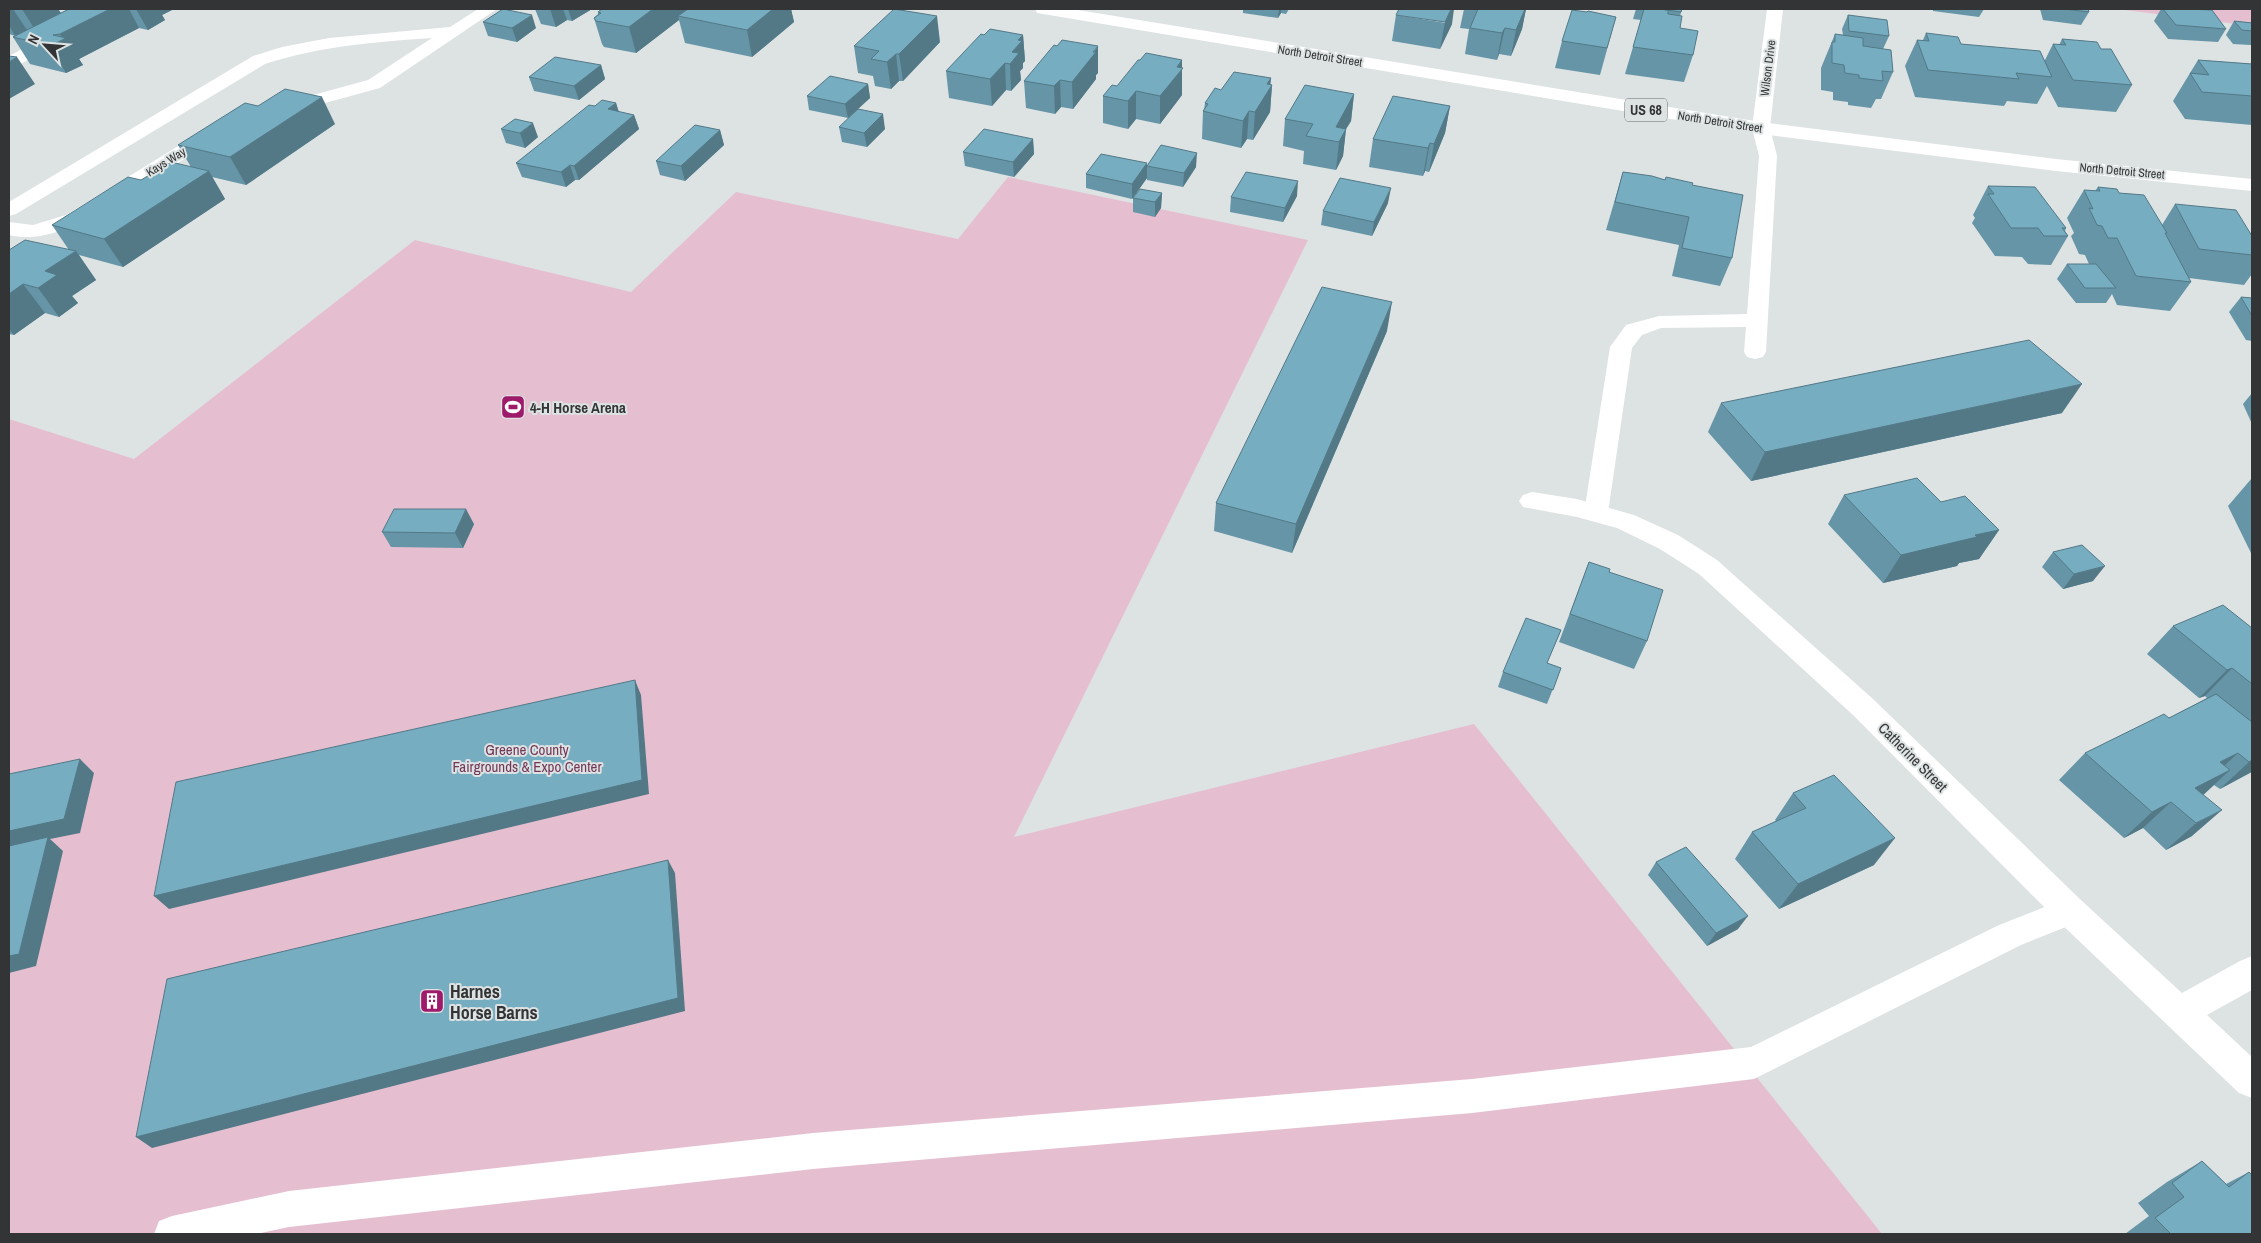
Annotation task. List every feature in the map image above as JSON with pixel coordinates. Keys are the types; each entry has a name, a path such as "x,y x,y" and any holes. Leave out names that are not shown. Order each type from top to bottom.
{"main road":[{"path":"266,113 374,84 489,9"},
{"name":"North Detroit Street","path":"1043,9 1761,128 2056,165 2252,185"},
{"name":"Wilson Drive","path":"1761,128 1775,9"},
{"path":"9,210 259,60 284,50 312,44 454,31"},
{"name":"Kays Way","path":"10,230 31,231 50,228 73,219 226,126"},
{"name":"Catherine Street","path":"1532,501 1596,513 1625,521 1669,542 1708,567 1863,707 2070,911 2180,1012 2252,1082"},
{"path":"2180,1012 2252,972"}],"lane":[{"path":"9,63 110,9"},
{"path":"9,50 25,54"},
{"path":"1755,352 1768,156 1761,128"},
{"path":"1596,513 1621,347 1634,330 1659,322 1757,320"},
{"path":"172,1234 289,1208 773,1156 1472,1096 1754,1063 2010,935 2070,911"}],"green space":[{"path":"2117,9 2252,9 2252,26"},
{"name":"Greene County Fairgrounds & Expo Center","path":"1008,177 1308,240 1014,837 1474,724 1882,1234 9,1234 9,419 134,459 415,240 631,292 736,192 958,239"}],"building":[{"path":"69,9 110,9 60,34 53,35 66,38 50,46 13,37"},
{"path":"503,9 532,15 512,28 483,22"},
{"path":"602,9 653,9 629,27 596,21 594,18 601,13 598,12"},
{"path":"688,9 773,9 747,30 678,16"},
{"path":"894,9 937,16 899,54 896,54 887,62 871,59 879,51 854,46"},
{"path":"1399,9 1451,9 1445,22 1396,15"},
{"path":"1478,9 1525,9 1516,30 1505,28 1502,33 1470,28"},
{"path":"1644,9 1668,10 1668,14 1682,16 1680,28 1698,31 1693,55 1633,47"},
{"path":"1660,9 1682,9 1681,12"},
{"path":"2064,9 2088,9 2089,12"},
{"path":"2163,9 2212,10 2226,29 2176,25"},
{"path":"1572,10 1588,11 1616,17 1607,48 1562,41"},
{"path":"1848,15 1887,20 1889,36 1849,31"},
{"path":"2234,21 2252,23 2252,31 2242,30"},
{"path":"990,29 1023,35 1018,40 1022,41 1012,52 1019,53 1010,64 1005,63 990,79 946,71 981,34 984,35"},
{"path":"1926,33 1958,37 1961,44 2040,51 2052,77 2016,73 2019,79 1928,70 1917,40 1929,41"},
{"path":"1835,34 1863,38 1863,46 1891,50 1893,72 1882,71 1883,81 1859,78 1859,75 1845,73 1844,65 1832,63 1832,42 1835,42"},
{"path":"2062,39 2097,42 2101,49 2111,49 2132,85 2073,80 2053,44 2066,45"},
{"path":"1062,40 1098,46 1093,52 1096,52 1072,82 1060,80 1054,86 1024,81 1054,45 1057,46"},
{"path":"1146,53 1182,60 1177,67 1183,68 1160,96 1136,91 1128,101 1103,96 1112,85 1117,86"},
{"path":"9,56 17,57 9,62"},
{"path":"555,57 601,65 574,86 529,77"},
{"path":"2198,60 2252,64 2252,96 2202,92 2190,73 2209,75"},
{"path":"1234,72 1271,78 1267,84 1272,85 1255,112 1249,111 1243,121 1203,111 1208,104 1205,103 1215,88 1221,90"},
{"path":"830,76 868,84 845,104 807,96"},
{"path":"1305,85 1354,94 1336,127 1346,129 1339,142 1306,136 1313,124 1285,119"},
{"path":"285,89 322,97 230,157 178,145 245,103 258,106"},
{"path":"1393,96 1450,106 1434,144 1430,143 1428,148 1373,139"},
{"path":"602,100 616,103 608,109 634,115 574,166 570,165 561,172 516,163 589,105 595,106"},
{"path":"858,109 883,114 864,133 839,127"},
{"path":"515,119 533,123 520,133 501,129"},
{"path":"695,125 720,130 681,166 656,161"},
{"path":"984,129 1033,139 1013,162 963,152"},
{"path":"1161,145 1197,153 1184,173 1147,166"},
{"path":"1101,154 1147,163 1132,184 1086,174"},
{"path":"171,162 209,171 104,239 52,225 128,177 141,180"},
{"path":"1246,172 1298,181 1285,208 1231,197"},
{"path":"1623,172 1665,180 1666,177 1693,183 1692,185 1743,195 1732,258 1682,248 1689,217 1615,202"},
{"path":"1340,178 1391,188 1374,222 1323,211"},
{"path":"1988,186 2035,187 2066,228 2062,228 2068,236 2044,236 2038,228 2011,228 1988,194 1994,194"},
{"path":"2098,187 2117,189 2119,193 2144,195 2167,233 2165,233 2191,282 2136,276 2117,238 2108,238 2102,226 2097,225 2089,208 2093,209 2084,190 2100,191"},
{"path":"1140,189 1162,193 1155,202 1133,198"},
{"path":"2175,204 2236,210 2252,236 2252,255 2199,249"},
{"path":"25,240 76,251 45,271 57,275 38,288 23,284 9,294 9,250"},
{"path":"2067,264 2096,264 2116,288 2085,288"},
{"path":"1322,287 1392,302 1296,524 1216,503"},
{"path":"2241,297 2252,298 2252,316"},
{"path":"2029,340 2082,384 1765,452 1721,403"},
{"path":"1917,478 1941,502 1965,496 1999,530 1901,555 1844,495"},
{"path":"394,509 466,509 455,533 382,532"},
{"path":"2082,545 2105,566 2074,574 2053,552"},
{"path":"1589,562 1610,569 1609,572 1663,590 1647,641 1570,614"},
{"path":"2223,605 2252,628 2252,684 2232,668 2227,670 2173,626"},
{"path":"1526,618 1561,630 1547,663 1561,668 1553,690 1503,672"},
{"path":"635,680 642,780 154,896 176,782"},
{"path":"2216,694 2252,722 2252,760 2249,762 2238,753 2220,762 2230,770 2195,788 2222,810 2196,823 2171,802 2152,812 2085,753 2164,714 2169,718"},
{"path":"80,759 64,819 9,831 9,774"},
{"path":"1834,775 1895,838 1798,884 1752,832 1806,808 1793,793"},
{"path":"48,837 19,954 9,956 9,846"},
{"path":"1686,847 1748,916 1716,933 1656,862"},
{"name":"Harnes Horse Barns","path":"668,860 678,998 136,1137 167,979"},
{"path":"2202,1161 2229,1187 2249,1172 2252,1175 2252,1234 2171,1234 2155,1218 2184,1197 2172,1183"}],"place":[{"name":"4-H Horse Arena","path":"513,407"},
{"name":"Harnes Horse Barns","path":"432,1001"}]}
